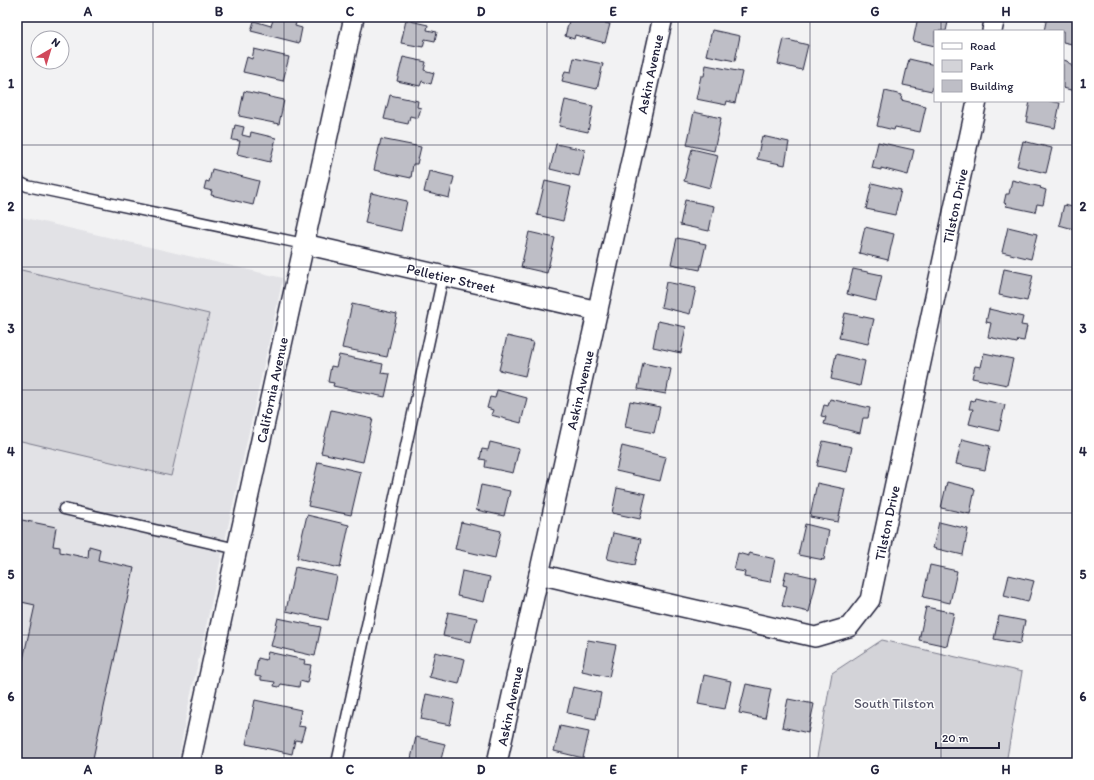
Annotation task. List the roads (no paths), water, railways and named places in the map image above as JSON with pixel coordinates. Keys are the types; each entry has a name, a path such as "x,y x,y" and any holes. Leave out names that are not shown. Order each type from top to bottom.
{"street":[{"name":"California Avenue","path":"190,763 354,17"},
{"name":"Askin Avenue","path":"497,763 663,17"},
{"path":"992,30 995,17"},
{"name":"Tilston Drive","path":"539,574 815,637 849,627 870,600 977,102"},
{"name":"Pelletier Street","path":"304,244 598,311"}],"lane":[{"path":"17,181 27,186 304,244"},
{"path":"337,763 443,276"},
{"path":"64,509 237,548"}],"park label":[{"name":"South Tilston","path":"894,703"}]}
